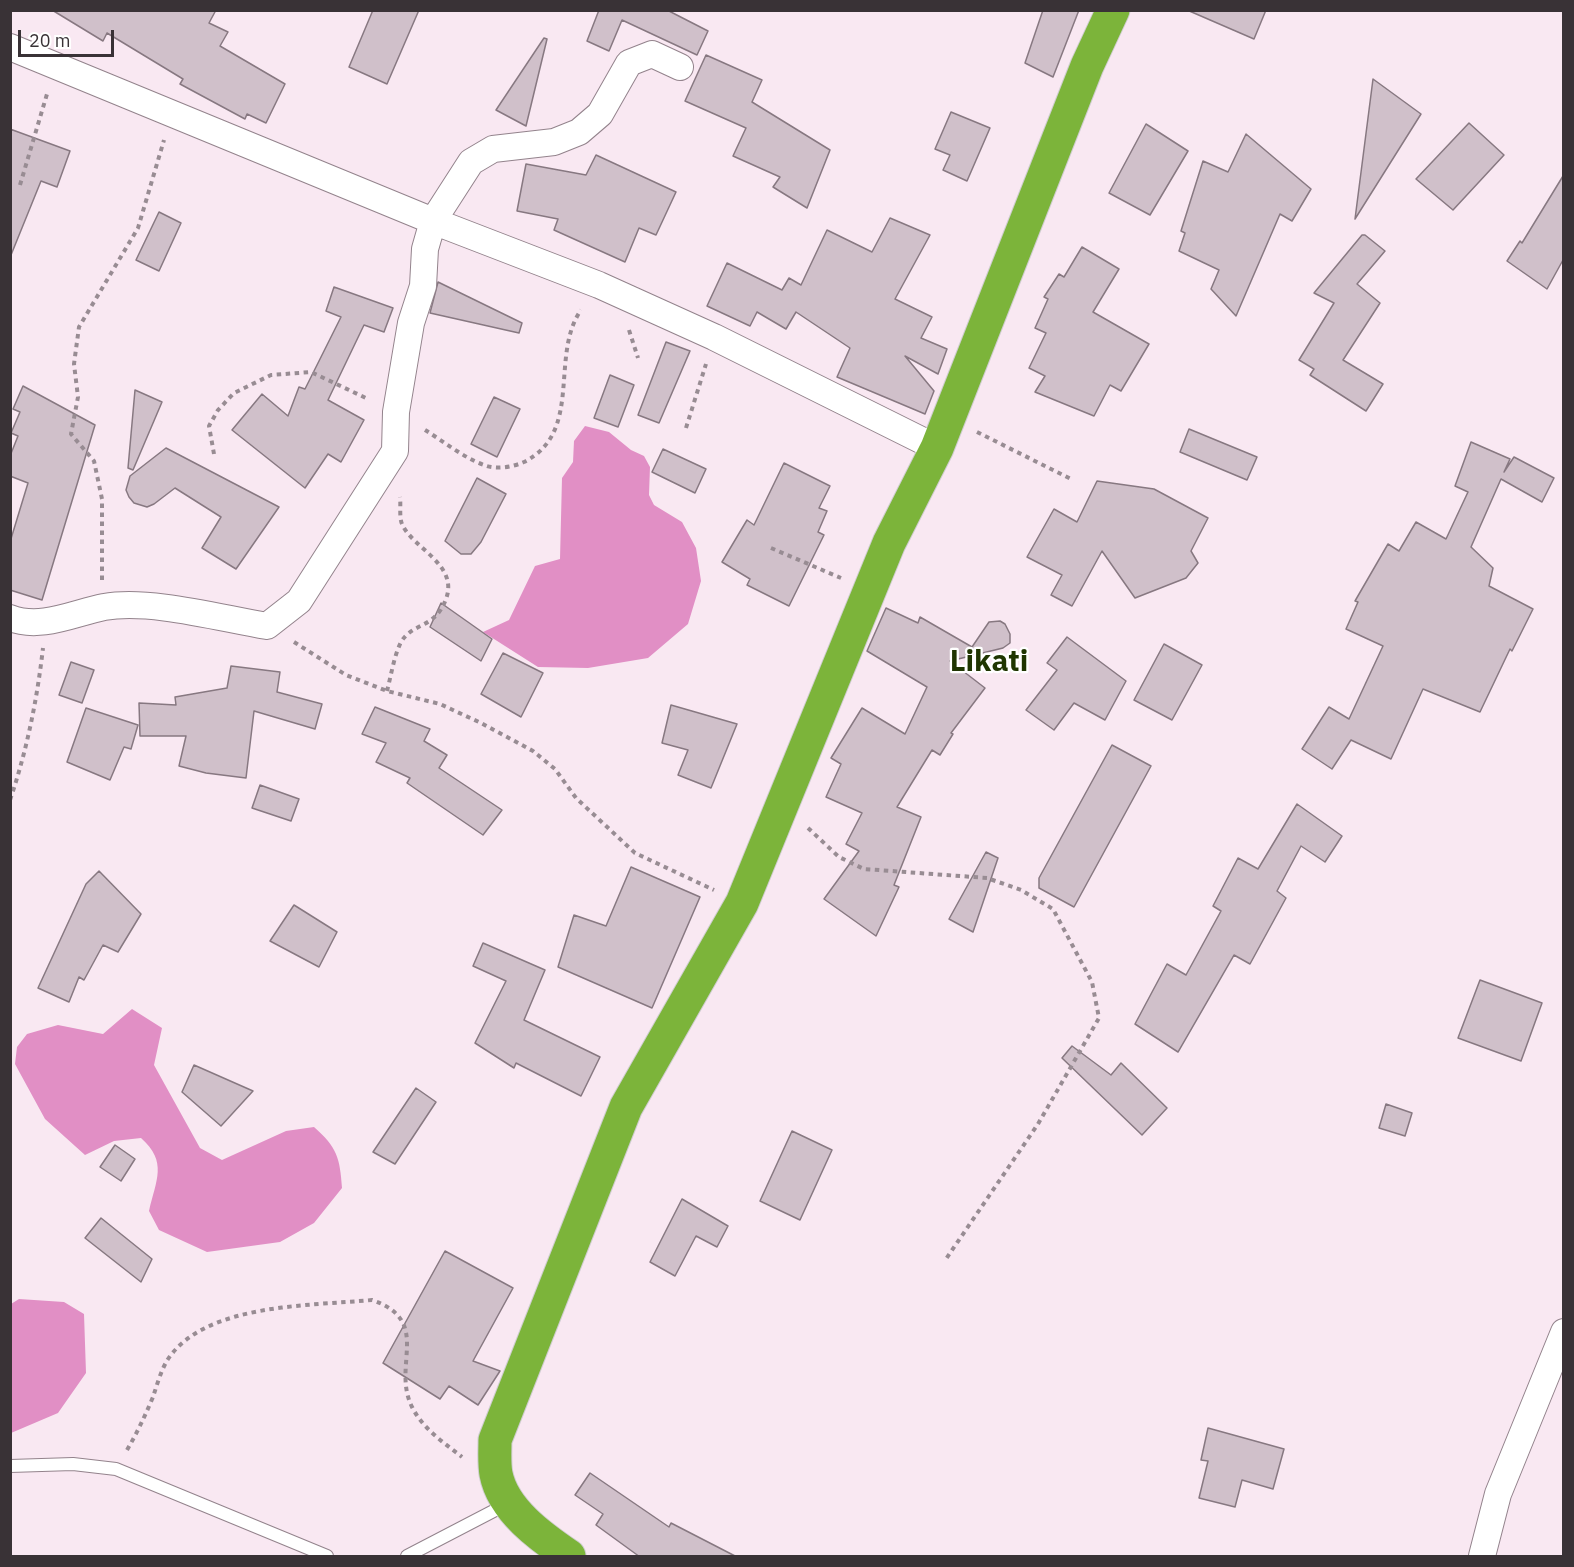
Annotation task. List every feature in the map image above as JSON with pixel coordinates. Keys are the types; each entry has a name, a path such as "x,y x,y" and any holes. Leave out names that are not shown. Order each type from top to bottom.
{"highway":[{"path":"569,1557 537,1534 502,1489 495,1440 626,1107 742,903 889,543 943,433 1087,66 1113,10"}],"street":[{"path":"10,47 433,221 599,285 714,337 943,433"},
{"path":"10,618 46,622 102,608 131,604 267,626 299,601 394,452 396,412 411,323 423,286 425,249 433,221 471,162 493,149 554,142 579,132 600,114 629,63 652,54 680,67"},
{"path":"1482,1557 1498,1494 1563,1332"}],"lane":[{"path":"10,1466 73,1464 116,1469 327,1557"},
{"path":"407,1557 502,1489"}],"path":[{"path":"20,185 56,66"},
{"path":"102,608 102,499 94,461 71,434 78,397 74,364 76,346 79,327 138,228 172,114"},
{"path":"214,454 209,426 218,410 234,393 271,375 311,372 396,412 485,466 513,467 535,457 555,433 562,410 568,345 577,315 599,285 626,320 639,358"},
{"path":"686,428 714,337"},
{"path":"943,433 1073,480"},
{"path":"387,691 401,642 412,632 437,618 447,597 448,579 438,564 402,525 394,452"},
{"path":"771,548 870,590"},
{"path":"10,800 21,766 38,693 46,622"},
{"path":"267,626 346,675 387,691 440,704 533,751 555,770 576,798 634,852 742,903"},
{"path":"780,809 820,837 839,857 864,869 987,878 1021,890 1053,909 1092,982 1099,1018 1027,1142 946,1259"},
{"path":"116,1469 142,1425 166,1361 180,1343 197,1331 226,1317 372,1300 389,1306 400,1317 407,1333 406,1384 412,1407 430,1432 502,1489"}],"shaded area":[{"path":"585,426 609,432 631,450 644,456 650,467 649,495 654,505 682,522 696,548 701,581 688,624 648,658 588,668 538,667 483,632 509,620 535,566 560,559 562,478 573,462 574,441"},
{"path":"132,1009 162,1028 154,1065 200,1148 222,1160 286,1131 314,1127 328,1141 336,1154 342,1188 314,1223 280,1242 207,1252 159,1230 149,1211 157,1181 157,1163 155,1155 141,1138 114,1141 85,1155 45,1119 15,1064 17,1047 27,1034 58,1025 103,1034"},
{"path":"19,1299 64,1302 84,1314 86,1373 58,1413 11,1433 11,1304"}],"building":[{"path":"52,10 216,10 209,23 228,32 220,46 285,84 266,123 247,114 245,119 180,84 183,79 107,33 103,41"},
{"path":"373,10 419,10 387,84 349,67"},
{"path":"599,10 667,10 708,31 697,55 622,20 609,51 587,41"},
{"path":"1043,10 1079,10 1053,77 1025,63"},
{"path":"1187,10 1266,10 1254,39"},
{"path":"544,38 547,39 526,126 496,110"},
{"path":"706,55 762,80 752,102 830,150 807,208 773,187 780,177 733,156 746,128 685,101"},
{"path":"1373,79 1421,114 1355,219"},
{"path":"951,112 990,128 967,181 943,170 950,155 935,149"},
{"path":"1469,123 1504,155 1453,210 1416,179"},
{"path":"1146,124 1188,151 1150,215 1109,193"},
{"path":"10,129 70,151 57,187 41,181 11,255"},
{"path":"1246,134 1311,189 1292,221 1280,214 1236,316 1211,289 1219,270 1179,251 1185,233 1181,231 1203,161 1228,172"},
{"path":"596,155 676,192 656,235 639,228 625,262 554,230 558,219 517,211 526,164 586,175"},
{"path":"1563,176 1563,260 1547,289 1507,261 1520,241 1522,243"},
{"path":"159,212 181,223 159,271 136,260"},
{"path":"890,218 930,235 895,299 932,317 921,338 947,349 938,374 905,356 934,391 925,414 837,377 850,348 796,312 786,329 757,312 750,326 707,306 727,263 782,290 789,278 801,285 827,230 872,252"},
{"path":"1362,235 1385,251 1357,284 1380,303 1343,360 1383,384 1366,411 1310,375 1314,369 1299,360 1334,303 1314,293"},
{"path":"1082,247 1119,269 1093,312 1149,344 1121,391 1110,385 1094,416 1035,392 1045,376 1029,368 1046,333 1035,328 1048,299 1044,297 1059,274 1064,277"},
{"path":"438,282 522,323 519,333 430,313"},
{"path":"334,287 393,308 384,332 364,325 328,400 364,420 341,462 328,454 305,488 232,430 262,394 288,416 299,387 305,389 341,317 326,311"},
{"path":"666,342 690,351 659,423 638,415"},
{"path":"610,375 634,385 618,427 594,418"},
{"path":"23,386 95,425 42,600 10,590 10,542 28,483 10,476 10,456 18,436 11,433 20,412 13,409"},
{"path":"135,390 162,402 133,470 128,468"},
{"path":"494,397 520,409 497,457 471,444"},
{"path":"1189,429 1257,457 1247,480 1180,452"},
{"path":"1471,442 1510,459 1504,472 1514,457 1554,478 1542,502 1501,479 1471,547 1493,568 1489,586 1533,609 1512,651 1510,649 1480,712 1423,689 1391,759 1351,740 1332,769 1302,749 1329,707 1349,719 1383,646 1346,629 1358,602 1355,601 1388,544 1399,551 1416,522 1446,539 1468,492 1455,486"},
{"path":"166,448 279,507 236,569 202,548 221,517 175,488 147,507 134,503 129,497 126,490 130,476"},
{"path":"663,449 706,469 695,493 652,472"},
{"path":"784,463 830,486 819,508 827,511 818,532 824,535 789,606 747,585 750,579 722,562 747,520 754,525"},
{"path":"477,478 506,494 481,542 471,554 461,554 445,541"},
{"path":"1097,481 1154,489 1208,518 1191,551 1198,563 1186,578 1135,598 1102,551 1072,606 1051,595 1062,575 1027,557 1054,509 1077,522"},
{"path":"441,603 492,639 481,661 430,627"},
{"path":"886,608 918,623 920,617 972,647 989,622 1000,621 1005,624 1010,634 1010,643 1003,648 950,661 985,688 951,733 953,734 940,755 932,750 897,807 921,817 894,885 899,887 876,936 824,899 859,851 846,844 862,813 826,797 841,764 831,758 862,708 905,734 927,687 867,651"},
{"path":"1067,637 1126,681 1105,720 1074,703 1054,730 1026,710 1057,670 1047,663"},
{"path":"1164,644 1202,665 1172,720 1134,700"},
{"path":"503,653 543,673 521,717 481,694"},
{"path":"71,662 94,670 82,703 59,695"},
{"path":"231,666 280,672 277,692 322,704 315,729 254,711 246,778 206,773 179,766 186,736 140,736 139,703 176,705 175,697 227,688"},
{"path":"671,705 737,724 711,788 678,775 688,750 662,743"},
{"path":"375,707 430,729 424,741 447,755 439,768 502,810 483,835 407,783 410,778 376,762 386,743 362,734"},
{"path":"86,708 138,725 131,749 124,747 110,780 67,762"},
{"path":"1112,745 1151,766 1074,907 1039,888 1039,878"},
{"path":"260,785 299,799 291,821 252,808"},
{"path":"1297,804 1342,836 1325,862 1301,846 1277,891 1286,898 1250,964 1234,955 1178,1052 1135,1024 1167,964 1186,975 1221,911 1213,906 1238,858 1258,869"},
{"path":"986,852 998,858 973,932 949,919"},
{"path":"631,867 700,897 652,1008 558,967 574,915 606,926"},
{"path":"99,871 141,914 118,952 103,945 84,980 79,977 69,1002 38,988 86,884"},
{"path":"294,905 337,932 319,967 270,941"},
{"path":"483,943 545,970 524,1020 600,1057 581,1096 516,1063 514,1068 475,1043 506,981 473,966"},
{"path":"1480,980 1542,1003 1521,1061 1458,1038"},
{"path":"1072,1046 1111,1075 1121,1063 1167,1108 1142,1135 1062,1058"},
{"path":"194,1065 253,1091 221,1126 182,1092"},
{"path":"416,1088 436,1102 395,1164 373,1152"},
{"path":"1386,1104 1412,1113 1405,1136 1379,1128"},
{"path":"792,1131 832,1150 800,1220 760,1201"},
{"path":"115,1145 135,1159 121,1181 100,1167"},
{"path":"682,1199 728,1226 717,1247 696,1236 675,1276 650,1262"},
{"path":"101,1218 152,1259 141,1282 85,1238"},
{"path":"445,1251 513,1288 473,1361 500,1371 478,1405 449,1386 440,1399 383,1363"},
{"path":"1208,1428 1284,1449 1273,1489 1242,1480 1235,1507 1199,1498 1208,1461 1201,1460"},
{"path":"590,1473 669,1527 671,1523 737,1557 640,1557 596,1525 603,1514 575,1495"}],"district":[{"name":"Likati","path":"989,662"}]}
